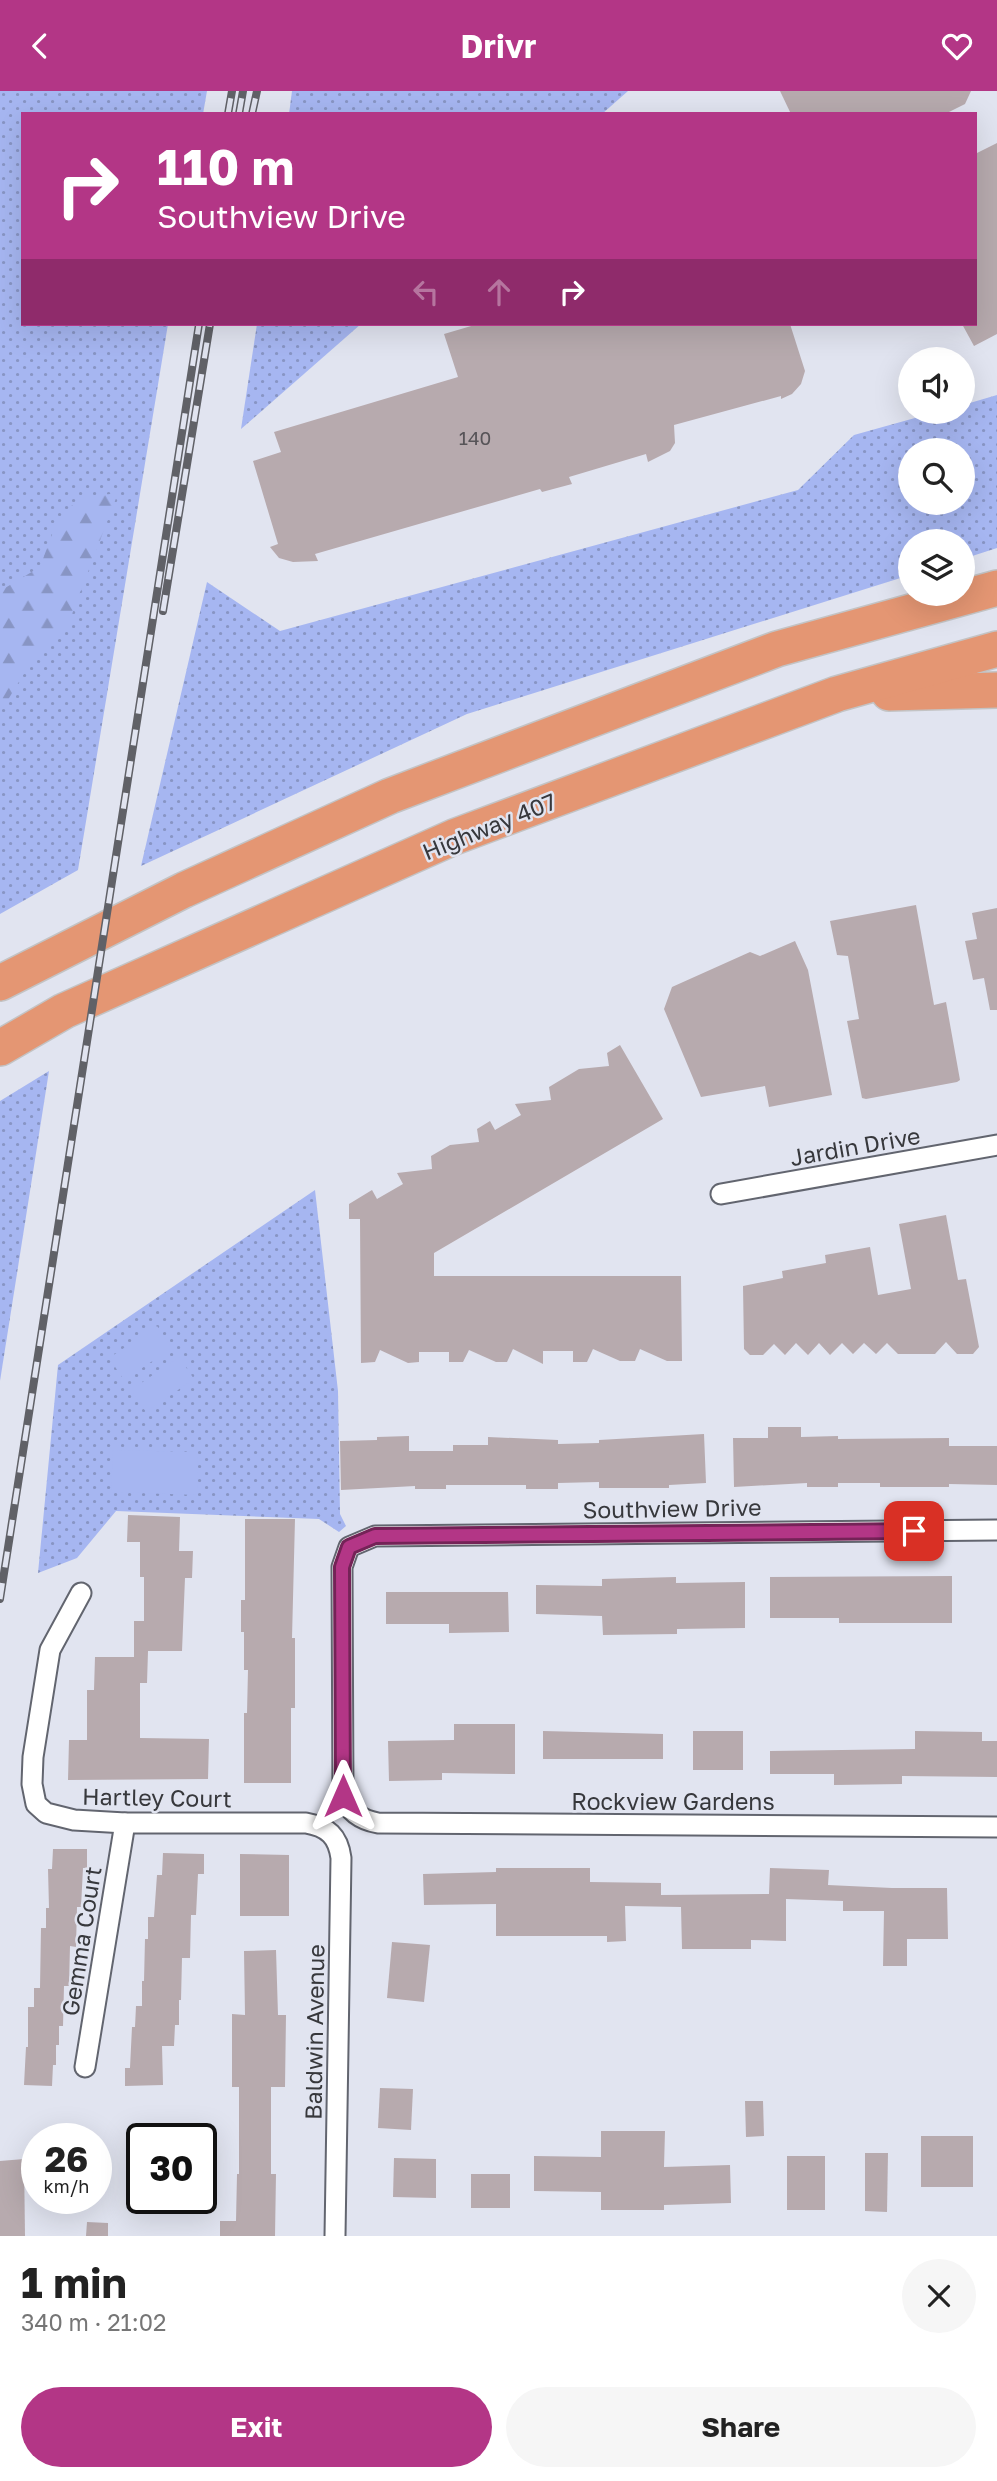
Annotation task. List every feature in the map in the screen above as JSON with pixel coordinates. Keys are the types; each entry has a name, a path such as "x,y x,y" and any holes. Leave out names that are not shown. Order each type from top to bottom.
{"highway":[{"path":"0,983 184,890 390,796 777,649 997,588"},
{"name":"Highway 407","path":"0,1048 64,1011 454,837 836,694 997,649"},
{"path":"836,694 997,690"}],"street":[{"name":"Jardin Drive","path":"721,1194 997,1145"},
{"name":"Southview Drive","path":"352,1812 343,1796 342,1567 349,1547 375,1536 997,1530"},
{"name":"Hartley Court","path":"81,1593 50,1650 33,1757 32,1784 36,1804 46,1813 74,1820 125,1823 306,1823 331,1832"},
{"name":"Rockview Gardens","path":"352,1812 366,1821 378,1823 997,1827"},
{"name":"Gemma Court","path":"85,2067 125,1823"},
{"name":"Baldwin Avenue","path":"331,1832 339,1844 341,1858 335,2236"}],"green space":[{"path":"0,91 207,91 203,112 21,112 21,326 168,326 78,870 0,914"},
{"path":"292,91 628,91 604,112 289,112"},
{"path":"257,326 359,326 241,429"},
{"path":"997,395 997,548 975,555 975,529 898,529 898,579 467,714 141,866 207,582 280,631 798,490 854,435 898,423 975,424 975,401"},
{"path":"118,493 69,622 34,657 6,703 0,705 0,591 40,567 57,521 79,498"},
{"path":"49,1071 0,1381 0,1101"},
{"path":"315,1190 338,1391 340,1514 346,1526 339,1532 319,1519 116,1511 77,1558 38,1573 58,1365"},
{"path":"157,1326 172,1348 124,1380 109,1358"},
{"path":"179,1357 194,1379 146,1412 131,1390"},
{"path":"113,1450 198,1452 197,1495 111,1492"}],"building":[{"path":"780,91 971,91 965,104 949,112 790,112"},
{"path":"997,143 997,334 974,346 963,326 977,326 977,153"},
{"path":"471,326 791,326 805,371 801,384 792,394 781,399 781,396 674,425 675,443 670,451 648,462 646,454 569,477 572,484 542,492 540,489 315,554 318,561 293,562 279,558 270,547 278,544 253,461 281,452 274,432 458,377 444,334"},
{"path":"916,905 934,1005 946,1002 960,1080 862,1098 847,1021 859,1019 848,956 837,955 830,921"},
{"path":"997,908 997,1010 990,1010 984,978 973,980 965,941 977,939 972,913"},
{"path":"795,941 808,970 832,1095 769,1107 765,1086 701,1097 664,1009 672,987 750,952 760,956"},
{"path":"620,1045 663,1119 434,1253 434,1276 681,1276 682,1361 667,1361 640,1349 635,1361 620,1361 593,1349 587,1362 573,1362 573,1351 543,1351 543,1364 513,1349 507,1362 496,1362 469,1350 463,1362 449,1362 449,1352 419,1352 419,1362 408,1363 380,1350 375,1362 361,1363 360,1219 349,1219 349,1204 372,1190 377,1199 403,1184 397,1173 432,1169 431,1156 450,1145 479,1142 477,1129 490,1121 495,1130 521,1115 515,1104 551,1100 549,1087 579,1069 609,1066 607,1053"},
{"path":"946,1215 958,1280 966,1279 979,1347 973,1354 957,1354 946,1342 935,1354 898,1354 887,1343 876,1354 864,1343 853,1354 842,1343 830,1355 819,1343 808,1355 796,1343 785,1355 774,1344 763,1355 750,1355 744,1349 743,1286 783,1278 782,1271 826,1263 825,1255 870,1247 878,1295 911,1289 899,1224"},
{"path":"768,1427 801,1427 801,1437 949,1438 949,1446 997,1446 997,1485 880,1487 880,1483 838,1483 838,1487 807,1487 807,1483 734,1487 733,1438 768,1438"},
{"path":"704,1434 706,1483 669,1485 669,1488 599,1488 599,1482 558,1483 558,1489 526,1489 526,1485 446,1485 446,1489 415,1489 415,1486 341,1490 340,1441 409,1436 409,1451 453,1451 453,1445 488,1445 488,1437 558,1440 558,1444"},
{"path":"128,1515 180,1517 179,1551 193,1551 192,1578 185,1578 182,1651 148,1651 147,1683 140,1683 140,1738 209,1739 208,1779 68,1780 69,1740 87,1740 87,1690 94,1690 95,1657 134,1657 134,1621 144,1621 144,1577 140,1577 140,1542 127,1542"},
{"path":"245,1519 295,1519 292,1638 295,1638 295,1708 291,1708 291,1783 244,1783 244,1713 247,1713 248,1670 244,1670 241,1600 245,1600"},
{"path":"952,1576 952,1623 839,1623 839,1618 770,1618 770,1577"},
{"path":"676,1577 676,1583 745,1582 745,1628 677,1629 677,1634 603,1635 602,1616 536,1614 536,1585 602,1586 602,1579"},
{"path":"386,1592 508,1592 509,1632 449,1633 449,1624 386,1624"},
{"path":"454,1724 515,1724 515,1774 442,1773 442,1780 389,1781 388,1741 454,1740"},
{"path":"543,1731 663,1734 663,1759 543,1759"},
{"path":"693,1731 743,1731 743,1770 693,1770"},
{"path":"915,1731 982,1732 982,1741 997,1741 997,1777 902,1776 902,1784 834,1785 834,1774 770,1774 770,1751 915,1749"},
{"path":"53,1849 87,1849 87,1868 83,1868 81,1907 77,1907 76,1947 70,1946 69,1986 64,1986 63,2026 59,2026 59,2045 56,2045 52,2086 24,2085 28,2007 34,2007 34,1988 40,1988 41,1928 46,1928 46,1908 49,1908 48,1869 52,1869"},
{"path":"163,1853 204,1854 204,1874 198,1874 196,1915 191,1915 190,1958 182,1958 179,2025 175,2025 174,2046 162,2046 163,2085 125,2086 125,2068 130,2068 136,2006 142,2006 148,1917 154,1917 157,1875 162,1875"},
{"path":"240,1854 289,1855 289,1916 240,1916"},
{"path":"496,1868 590,1868 590,1882 661,1883 661,1895 769,1894 770,1868 829,1870 828,1885 947,1888 948,1939 907,1939 907,1966 883,1966 884,1911 843,1911 843,1901 786,1899 786,1941 751,1940 751,1949 682,1949 681,1907 625,1906 626,1941 607,1942 607,1936 496,1936 496,1904 424,1905 423,1874 496,1872"},
{"path":"392,1942 430,1945 424,2002 387,1998"},
{"path":"276,1950 278,2015 286,2015 285,2087 271,2087 271,2174 276,2174 275,2236 220,2236 220,2221 236,2221 239,2087 232,2087 232,2014 245,2015 244,1951"},
{"path":"380,2088 413,2089 411,2130 378,2128"},
{"path":"745,2101 763,2101 764,2136 746,2137"},
{"path":"601,2131 665,2131 664,2167 730,2165 731,2203 664,2205 664,2210 601,2210 601,2192 534,2191 534,2156 601,2157"},
{"path":"921,2136 973,2136 973,2187 921,2187"},
{"path":"865,2153 888,2153 887,2212 865,2211"},
{"path":"787,2156 825,2156 825,2210 787,2210"},
{"path":"394,2158 436,2159 436,2198 393,2197"},
{"path":"21,2159 21,2214 25,2214 25,2236 0,2236 0,2161"},
{"path":"471,2174 510,2174 510,2208 471,2208"},
{"path":"87,2222 108,2223 108,2236 86,2236"}],"railway":[{"path":"228,112 232,91"},
{"path":"239,112 243,91"},
{"path":"252,112 257,91"},
{"path":"0,1599 199,326"},
{"path":"163,611 210,326"}],"route":[{"path":"343,1796 342,1567 349,1547 355,1543 375,1536 914,1531"}]}
